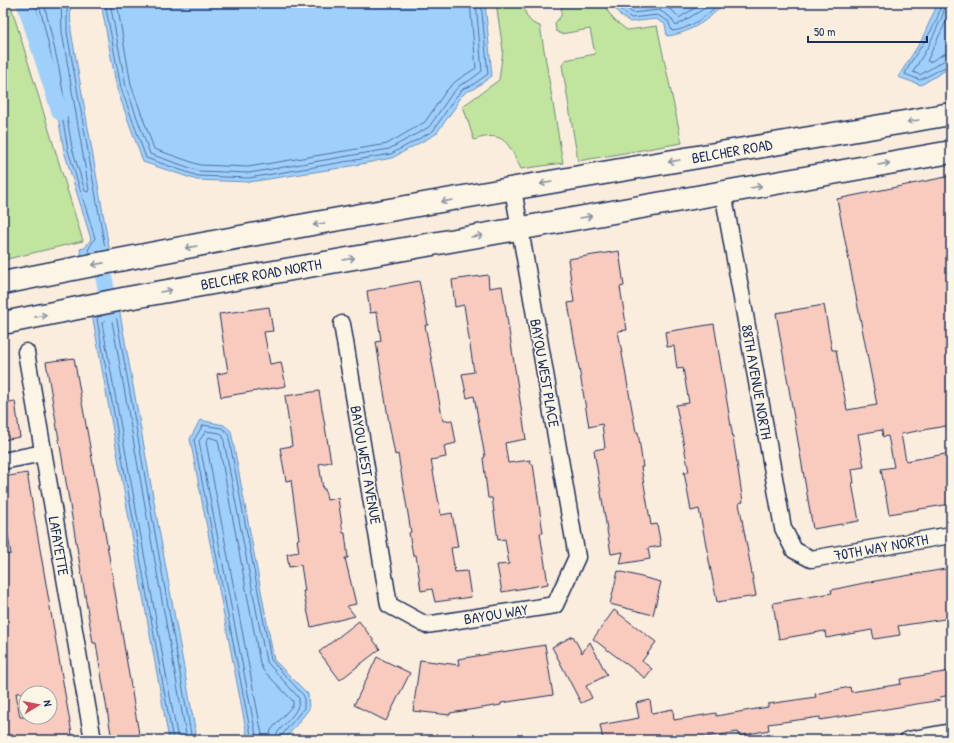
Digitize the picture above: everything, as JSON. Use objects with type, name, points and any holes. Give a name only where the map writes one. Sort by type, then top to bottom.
[{"type":"main road","name":"BELCHER ROAD","points":[[513,189],[951,114]]},
{"type":"main road","points":[[520,229],[951,152]]},
{"type":"main road","points":[[3,283],[123,259],[513,189]]},
{"type":"main road","name":"BELCHER ROAD NORTH","points":[[3,323],[128,298],[520,229]]},
{"type":"street","name":"BAYOU WEST PLACE","points":[[513,189],[577,557]]},
{"type":"street","name":"88TH AVENUE NORTH","points":[[723,192],[783,528],[794,550],[811,559]]},
{"type":"street","name":"BAYOU WEST AVENUE","points":[[342,324],[389,605]]},
{"type":"street","name":"LAFAYETTE","points":[[26,352],[93,740]]},
{"type":"street","points":[[3,461],[43,453]]},
{"type":"street","name":"70TH WAY NORTH","points":[[811,559],[951,535]]},
{"type":"street","name":"BAYOU WAY","points":[[389,605],[426,625],[555,605],[577,557]]},
{"type":"street","points":[[908,740],[951,732]]},
{"type":"green space","points":[[3,3],[10,3],[83,241],[3,260]]},
{"type":"green space","points":[[496,3],[524,3],[525,10],[532,23],[540,26],[563,163],[521,169],[505,141],[493,137],[484,137],[474,140],[463,106],[499,80],[503,50]]},
{"type":"green space","points":[[562,3],[602,3],[614,20],[627,30],[657,26],[682,143],[578,161],[562,65],[565,60],[595,54],[590,29],[561,34],[556,31],[555,23],[561,16]]},
{"type":"water","points":[[35,3],[70,3],[71,31],[110,253],[82,259],[80,249],[85,248],[91,239],[64,151],[50,70]]},
{"type":"water","points":[[101,3],[485,3],[492,76],[472,90],[467,91],[458,100],[456,106],[436,134],[392,158],[340,168],[249,182],[197,180],[143,162],[117,89]]},
{"type":"water","points":[[612,3],[724,3],[713,15],[698,25],[675,35],[667,36],[665,24],[656,19],[630,22],[620,15]]},
{"type":"water","points":[[938,3],[951,3],[951,67],[921,85],[898,77],[921,41]]},
{"type":"water","points":[[119,308],[197,740],[169,740],[92,314]]},
{"type":"water","points":[[200,420],[224,425],[231,431],[274,660],[308,694],[309,709],[286,738],[248,740],[190,439]]},
{"type":"building","points":[[951,176],[951,425],[901,434],[906,461],[951,453],[951,504],[889,514],[881,469],[894,467],[888,436],[883,437],[882,430],[858,434],[864,467],[852,469],[854,483],[852,483],[859,521],[813,529],[776,313],[824,305],[832,350],[836,350],[847,410],[877,405],[837,199]]},
{"type":"building","points":[[619,251],[624,286],[620,287],[627,330],[618,331],[636,432],[638,432],[643,467],[641,467],[651,525],[657,524],[661,546],[648,548],[650,559],[620,564],[623,552],[611,554],[594,450],[605,448],[602,424],[589,427],[568,303],[574,302],[568,259]]},
{"type":"building","points":[[488,275],[489,288],[502,286],[526,439],[505,443],[508,463],[530,460],[531,464],[533,464],[543,533],[540,533],[548,584],[502,592],[497,565],[509,564],[505,539],[498,540],[492,498],[488,498],[483,458],[485,457],[474,396],[467,398],[462,374],[474,372],[464,305],[455,307],[452,280]]},
{"type":"building","points":[[419,281],[428,325],[425,325],[443,421],[452,420],[456,443],[444,446],[446,457],[431,460],[441,515],[452,513],[458,547],[451,548],[455,572],[467,571],[471,597],[435,602],[432,589],[421,591],[416,555],[413,555],[409,533],[411,532],[398,454],[395,455],[376,342],[381,341],[377,312],[370,313],[367,291]]},
{"type":"building","points":[[269,307],[273,331],[264,332],[270,364],[281,362],[286,386],[221,397],[217,374],[228,372],[219,314]]},
{"type":"building","points":[[714,324],[743,502],[739,503],[756,596],[717,602],[699,509],[691,511],[684,472],[689,472],[676,405],[689,403],[683,368],[677,369],[674,346],[667,347],[665,332]]},
{"type":"building","points":[[74,358],[140,740],[112,740],[96,643],[93,643],[46,362]]},
{"type":"building","points":[[319,391],[331,462],[319,464],[323,489],[325,489],[327,500],[338,498],[348,558],[345,558],[356,604],[347,606],[355,616],[311,627],[303,591],[305,591],[301,565],[289,567],[287,554],[299,552],[297,540],[299,539],[291,480],[286,481],[280,448],[292,446],[285,396]]},
{"type":"building","points":[[15,401],[20,437],[3,440],[3,403]]},
{"type":"building","points":[[27,473],[73,740],[3,740],[3,555],[11,554],[3,507],[3,477]]},
{"type":"building","points":[[951,568],[951,618],[898,626],[900,635],[874,639],[872,630],[826,638],[825,631],[779,639],[773,603],[832,593],[831,590],[864,583]]},
{"type":"building","points":[[618,571],[661,582],[653,615],[610,604]]},
{"type":"building","points":[[614,610],[656,642],[642,661],[652,669],[645,678],[593,639]]},
{"type":"building","points":[[359,621],[380,649],[340,680],[319,652]]},
{"type":"building","points":[[573,636],[582,653],[590,642],[607,675],[586,686],[592,698],[581,703],[552,647]]},
{"type":"building","points":[[545,645],[553,695],[501,703],[501,705],[450,713],[450,715],[413,711],[420,660],[459,665],[458,659]]},
{"type":"building","points":[[377,657],[410,673],[386,721],[354,705]]},
{"type":"building","points":[[951,671],[951,695],[940,697],[941,700],[820,720],[820,717],[768,724],[769,730],[739,736],[738,732],[687,740],[603,740],[600,725],[639,718],[636,703],[650,700],[652,713],[673,709],[674,720],[716,713],[716,716],[768,707],[768,704],[816,697],[815,694],[850,687],[851,692],[901,684],[900,679]]},
{"type":"waterway","points":[[25,3],[60,112]]},
{"type":"waterway","points":[[100,253],[110,313]]}]
